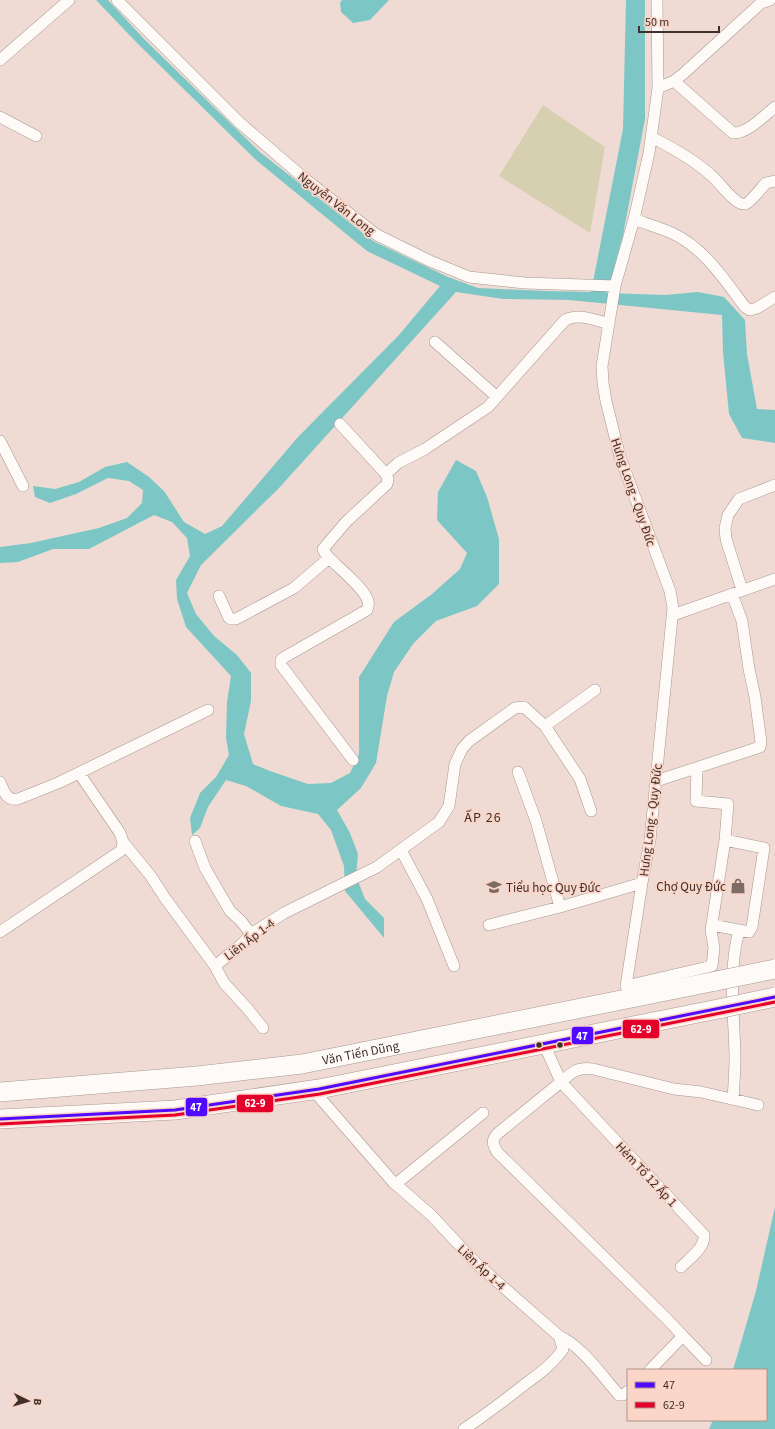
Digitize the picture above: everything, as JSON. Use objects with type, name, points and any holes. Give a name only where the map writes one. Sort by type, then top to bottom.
[{"type":"highway","name":"Văn Tiến Dũng","points":[[0,1092],[197,1076],[302,1064],[775,969]]},
{"type":"highway","points":[[0,1118],[175,1110],[313,1090],[775,997]]},
{"type":"street","points":[[0,60],[68,0]]},
{"type":"street","name":"Nguyễn Văn Long","points":[[117,0],[240,123],[305,179],[377,235],[430,261],[468,277],[525,283],[615,288]]},
{"type":"street","name":"Hưng Long - Quy Đức","points":[[657,0],[658,88],[649,154],[634,219],[615,288],[602,366],[606,401],[620,457],[672,600],[672,615],[650,840],[626,986],[712,966],[714,948],[711,930],[712,925]]},
{"type":"street","points":[[658,88],[674,81],[683,74],[761,3],[772,0]]},
{"type":"street","points":[[674,81],[733,133],[744,131],[775,107]]},
{"type":"street","points":[[0,117],[36,136]]},
{"type":"street","points":[[651,137],[689,158],[713,177],[740,204],[744,205],[748,203],[766,183],[775,182]]},
{"type":"street","points":[[634,219],[673,234],[691,245],[710,262],[745,307],[750,310],[757,308],[775,297]]},
{"type":"street","points":[[386,474],[398,463],[425,449],[488,407],[565,320],[572,316],[584,317],[609,324]]},
{"type":"street","points":[[434,342],[497,397]]},
{"type":"street","points":[[340,424],[386,474],[388,479],[387,484],[346,522],[324,549],[329,558],[363,592],[368,599],[369,604],[367,610],[281,660],[281,665],[353,760]]},
{"type":"street","points":[[0,442],[4,458],[23,486]]},
{"type":"street","points":[[656,781],[760,747],[755,697],[725,528],[728,515],[739,499],[775,485]]},
{"type":"street","points":[[219,596],[229,618],[236,619],[294,588],[329,558]]},
{"type":"street","points":[[672,615],[737,592],[774,582]]},
{"type":"street","points":[[546,726],[595,690]]},
{"type":"street","name":"Liên Ấp 1-4","points":[[263,1028],[247,1008],[224,984],[215,966],[242,944],[251,934],[284,913],[377,867],[439,822],[449,806],[455,764],[462,749],[469,741],[515,708],[524,707],[546,726],[580,779],[591,811]]},
{"type":"street","points":[[0,782],[8,797],[16,800],[79,773],[208,710]]},
{"type":"street","points":[[697,768],[696,801],[728,804],[725,840],[712,925],[750,932],[764,848],[725,840]]},
{"type":"street","points":[[518,772],[536,821],[560,907]]},
{"type":"street","points":[[79,773],[120,833],[124,842],[150,875],[164,898],[215,966]]},
{"type":"street","points":[[196,841],[205,868],[230,911],[251,934]]},
{"type":"street","points":[[0,932],[122,850],[124,842]]},
{"type":"street","points":[[400,850],[427,899],[454,966]]},
{"type":"street","points":[[489,925],[560,907],[642,883]]},
{"type":"street","points":[[733,1099],[735,1058],[732,983],[733,958],[739,930]]},
{"type":"street","points":[[544,1044],[561,1082]]},
{"type":"street","points":[[706,1360],[666,1318],[497,1152],[493,1144],[493,1138],[561,1082],[577,1070],[585,1068],[634,1078],[674,1089],[701,1092],[758,1105]]},
{"type":"street","name":"Hẻm Tổ 12 Ấp 1","points":[[561,1082],[704,1235],[704,1241],[701,1246],[681,1267]]},
{"type":"street","name":"Liên Ấp 1-4","points":[[313,1090],[393,1182],[430,1215],[477,1264],[560,1336],[567,1339],[582,1353],[619,1394],[623,1395],[627,1392]]},
{"type":"street","points":[[396,1184],[483,1113]]},
{"type":"street","points":[[464,1429],[495,1408],[547,1368],[558,1357],[563,1349],[560,1336]]},
{"type":"street","points":[[651,1369],[683,1336]]},
{"type":"shaded area","points":[[543,105],[605,147],[590,233],[499,176]]},
{"type":"water","points":[[96,0],[108,0],[145,40],[261,153],[373,241],[448,277],[478,288],[591,292],[623,129],[626,0],[645,0],[645,119],[623,235],[607,293],[665,295],[698,292],[724,297],[745,320],[747,354],[757,409],[775,410],[775,443],[742,438],[729,414],[723,352],[722,315],[569,300],[503,299],[456,292],[279,488],[201,565],[187,593],[196,614],[214,636],[237,655],[251,673],[251,701],[244,734],[253,764],[308,784],[331,783],[350,773],[359,754],[359,677],[394,622],[432,594],[460,569],[467,553],[437,520],[438,492],[456,460],[476,471],[487,497],[499,539],[499,584],[477,606],[436,621],[413,644],[394,672],[387,696],[376,763],[361,788],[337,810],[350,833],[358,854],[356,876],[365,899],[384,918],[384,938],[345,891],[344,866],[331,830],[318,814],[281,806],[246,786],[226,780],[208,807],[200,828],[192,835],[190,818],[200,793],[216,777],[229,755],[226,738],[227,702],[231,676],[186,627],[177,599],[176,580],[190,556],[187,538],[172,522],[154,515],[89,549],[53,549],[18,562],[0,563],[0,547],[31,543],[99,528],[127,518],[142,503],[143,490],[129,481],[108,478],[76,494],[50,503],[35,497],[33,486],[55,489],[79,482],[105,467],[127,462],[149,477],[164,491],[184,522],[205,534],[222,526],[298,437],[399,335],[440,286],[367,251],[256,160],[138,44]]},
{"type":"water","points":[[342,0],[389,0],[370,20],[353,23],[341,12],[340,3]]},
{"type":"water","points":[[775,1207],[775,1429],[709,1429],[713,1421],[767,1421],[767,1369],[733,1369],[756,1291]]},
{"type":"transit line","name":"47","points":[[0,1119],[175,1110],[319,1089],[775,997]]},
{"type":"transit line","name":"62-9","points":[[0,1124],[175,1115],[320,1094],[775,1002]]},
{"type":"place","name":"Chợ Quy Đức","points":[[738,886]]},
{"type":"place","name":"Tiểu học Quy Đức","points":[[494,887]]},
{"type":"district","name":"ẤP 26","points":[[483,817]]}]
